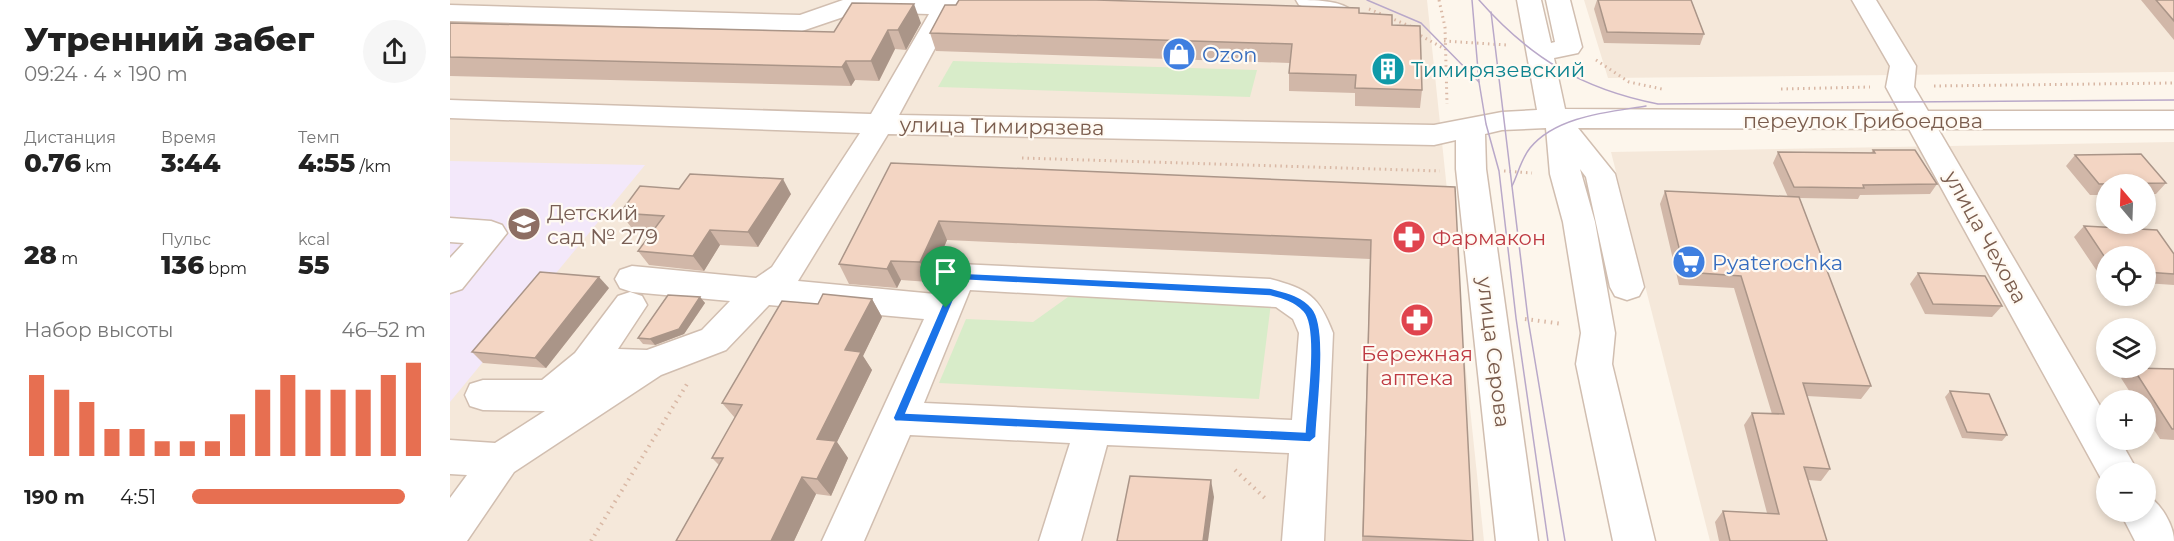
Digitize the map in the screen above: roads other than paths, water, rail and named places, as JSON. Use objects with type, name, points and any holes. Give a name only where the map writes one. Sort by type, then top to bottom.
[{"type":"street","points":[[1308,0],[1351,9]]},
{"type":"street","points":[[1529,0],[1539,54],[1557,123],[1565,174],[1579,222],[1598,333],[1594,363],[1634,541]]},
{"type":"street","points":[[1539,54],[1569,47],[1558,0]]},
{"type":"street","name":"улица Чехова","points":[[1864,0],[1903,66],[1900,87],[2112,462]]},
{"type":"street","points":[[450,13],[802,23],[856,4],[947,4],[880,124],[784,276],[761,291],[714,340],[648,364],[500,460],[450,532]]},
{"type":"street","name":"улица Тимирязева","points":[[450,109],[880,124],[1434,135],[1458,118],[1557,123]]},
{"type":"street","name":"улица Серова","points":[[1458,118],[1471,169],[1517,541]]},
{"type":"street","name":"переулок Грибоедова","points":[[1557,123],[1597,120],[2174,120]]},
{"type":"street","points":[[1557,123],[1600,174],[1627,287]]},
{"type":"street","points":[[450,230],[491,233],[450,280]]},
{"type":"street","points":[[843,541],[959,277],[1270,292],[1291,297],[1309,311],[1316,333],[1304,538]]},
{"type":"street","points":[[483,395],[549,396],[588,363],[631,292],[761,291],[946,308]]},
{"type":"street","points":[[588,363],[648,364]]},
{"type":"street","points":[[899,418],[1310,437]]},
{"type":"street","points":[[1060,541],[1093,428]]},
{"type":"street","points":[[450,457],[500,460]]},
{"type":"street","points":[[2146,522],[2157,541]]},
{"type":"tram line","points":[[1367,0],[1421,23],[1479,82]]},
{"type":"tram line","points":[[1472,0],[1479,82]]},
{"type":"tram line","points":[[1479,0],[1491,13]]},
{"type":"tram line","points":[[1491,13],[1538,54],[1581,80],[1605,90],[1658,104],[2174,100]]},
{"type":"tram line","points":[[1491,13],[1528,319],[1565,541]]},
{"type":"tram line","points":[[1479,82],[1486,124],[1499,171],[1516,318],[1548,541]]},
{"type":"tram line","points":[[1512,186],[1527,152],[1541,137],[1554,129],[1584,117],[1646,106]]},
{"type":"place","name":"Ozon","points":[[1179,54]]},
{"type":"place","name":"Тимирязевский","points":[[1388,69]]},
{"type":"place","name":"Детский сад № 279","points":[[524,224]]},
{"type":"place","name":"Фармакон","points":[[1409,237]]},
{"type":"place","name":"Pyaterochka","points":[[1689,262]]},
{"type":"place","name":"Бережная аптека","points":[[1417,320]]}]
